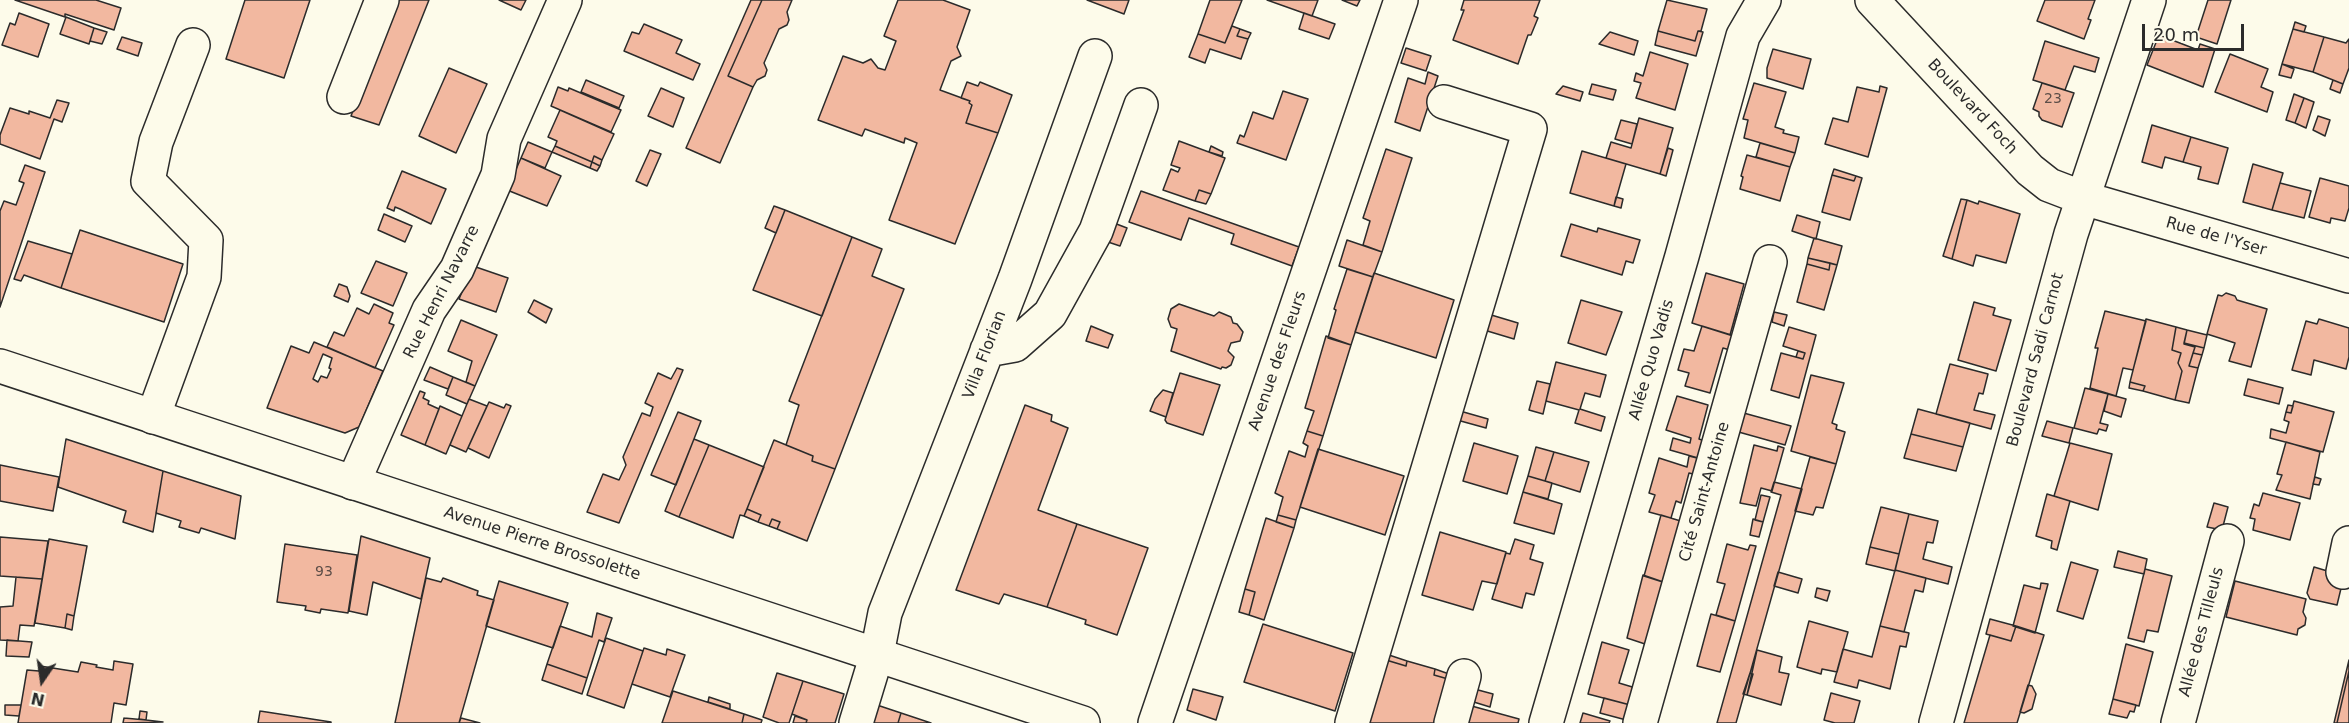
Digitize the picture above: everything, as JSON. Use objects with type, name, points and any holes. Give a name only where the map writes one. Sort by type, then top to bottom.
[{"type":"street","points":[[344,98],[382,0]]},
{"type":"street","name":"Rue Henri Navarre","points":[[352,483],[429,310],[458,268],[498,175],[504,139],[565,0]]},
{"type":"street","name":"Avenue des Fleurs","points":[[1155,723],[1401,0]]},
{"type":"street","name":"Allée Quo Vadis","points":[[1546,723],[1682,256],[1743,36],[1764,0]]},
{"type":"street","name":"Boulevard Foch","points":[[1872,0],[2030,170],[2049,185],[2083,198]]},
{"type":"street","name":"Boulevard Sadi Carnot","points":[[1936,723],[2071,234],[2149,0]]},
{"type":"street","points":[[153,417],[204,277],[206,240],[148,181],[156,142],[193,45]]},
{"type":"street","name":"Villa Florian","points":[[856,723],[885,613],[987,350],[1095,57]]},
{"type":"street","points":[[1352,723],[1530,129],[1444,102]]},
{"type":"street","points":[[987,350],[1015,345],[1050,314],[1096,231],[1141,105]]},
{"type":"street","name":"Rue de l'Yser","points":[[2083,198],[2349,276]]},
{"type":"street","name":"Cité Saint-Antoine","points":[[1641,723],[1770,262]]},
{"type":"street","name":"Avenue Pierre Brossolette","points":[[0,366],[1083,723]]},
{"type":"street","name":"Allée des Tilleuls","points":[[2178,723],[2227,541]]},
{"type":"street","points":[[1451,723],[1464,676]]},
{"type":"building","points":[[15,0],[96,0],[121,8],[114,30]]},
{"type":"building","points":[[245,0],[310,0],[284,78],[226,59]]},
{"type":"building","points":[[396,0],[429,0],[379,125],[351,116]]},
{"type":"building","points":[[499,0],[526,0],[521,10]]},
{"type":"building","points":[[751,0],[762,0],[728,76],[753,87],[720,163],[686,148]]},
{"type":"building","points":[[762,0],[792,0],[787,12],[789,20],[787,25],[779,29],[764,63],[767,70],[765,76],[757,80],[753,87],[728,76]]},
{"type":"building","points":[[898,0],[943,0],[970,10],[957,47],[961,56],[951,61],[940,90],[970,101],[972,105],[966,123],[998,133],[955,244],[889,220],[917,143],[905,138],[904,143],[865,129],[862,136],[818,120],[843,56],[863,63],[871,59],[878,68],[885,70],[896,41],[884,36]]},
{"type":"building","points":[[1087,0],[1129,0],[1124,14]]},
{"type":"building","points":[[1210,0],[1242,0],[1225,43],[1198,34]]},
{"type":"building","points":[[1267,0],[1318,0],[1312,16]]},
{"type":"building","points":[[1342,0],[1360,0],[1357,6]]},
{"type":"building","points":[[1464,0],[1540,0],[1534,16],[1538,18],[1531,35],[1528,35],[1518,64],[1453,40],[1464,10],[1461,10]]},
{"type":"building","points":[[1667,0],[1707,9],[1701,31],[1698,31],[1695,41],[1658,31]]},
{"type":"building","points":[[2045,0],[2095,0],[2084,39],[2037,21]]},
{"type":"building","points":[[2208,0],[2231,0],[2217,44],[2196,37]]},
{"type":"building","points":[[19,13],[49,24],[38,57],[2,45],[10,23],[15,25]]},
{"type":"building","points":[[1304,13],[1335,24],[1329,39],[1299,29]]},
{"type":"building","points":[[66,17],[94,28],[89,44],[60,34]]},
{"type":"building","points":[[2295,22],[2306,26],[2304,32],[2293,29]]},
{"type":"building","points":[[644,24],[682,40],[676,53],[700,64],[693,80],[624,51],[632,32],[639,34]]},
{"type":"building","points":[[1232,26],[1240,29],[1237,36],[1248,39],[1241,59],[1210,49],[1205,63],[1189,57],[1198,34],[1225,43]]},
{"type":"building","points":[[94,28],[107,32],[102,44],[90,41]]},
{"type":"building","points":[[1240,29],[1251,33],[1248,39],[1237,36]]},
{"type":"building","points":[[2293,29],[2324,37],[2313,72],[2282,64]]},
{"type":"building","points":[[1658,31],[1695,41],[1698,31],[1703,32],[1696,56],[1655,45]]},
{"type":"building","points":[[1610,32],[1638,41],[1634,55],[1599,44]]},
{"type":"building","points":[[2159,35],[2198,50],[2200,44],[2215,49],[2203,87],[2147,65]]},
{"type":"building","points":[[122,37],[142,43],[138,56],[117,49]]},
{"type":"building","points":[[2324,37],[2346,43],[2349,39],[2349,68],[2343,84],[2313,72]]},
{"type":"building","points":[[2045,41],[2099,58],[2095,72],[2074,66],[2065,90],[2033,80]]},
{"type":"building","points":[[1406,48],[1431,56],[1426,71],[1401,63]]},
{"type":"building","points":[[1773,49],[1811,59],[1803,89],[1767,78],[1767,68]]},
{"type":"building","points":[[1650,52],[1688,64],[1675,110],[1636,98],[1641,83],[1634,81],[1636,73],[1643,76]]},
{"type":"building","points":[[2230,54],[2268,69],[2261,87],[2273,92],[2267,112],[2215,92]]},
{"type":"building","points":[[2282,64],[2294,69],[2291,78],[2279,75]]},
{"type":"building","points":[[449,68],[487,84],[456,153],[419,136]]},
{"type":"building","points":[[1428,72],[1438,76],[1420,131],[1395,122],[1408,78],[1425,84]]},
{"type":"building","points":[[586,80],[624,96],[619,108],[581,92]]},
{"type":"building","points":[[2333,80],[2343,84],[2340,93],[2330,89]]},
{"type":"building","points":[[967,82],[978,86],[980,82],[1012,95],[998,133],[966,123],[972,105],[970,101],[961,98]]},
{"type":"building","points":[[1754,83],[1786,92],[1775,127],[1784,130],[1783,133],[1799,137],[1795,153],[1744,138],[1748,120],[1743,119]]},
{"type":"building","points":[[2042,83],[2074,93],[2062,127],[2042,120],[2039,112],[2033,109]]},
{"type":"building","points":[[1592,84],[1616,90],[1613,100],[1589,94]]},
{"type":"building","points":[[1563,86],[1583,92],[1580,101],[1556,94]]},
{"type":"building","points":[[1880,86],[1887,88],[1868,157],[1825,144],[1833,118],[1848,122],[1857,87],[1879,92]]},
{"type":"building","points":[[558,87],[568,91],[569,88],[621,110],[611,132],[551,106]]},
{"type":"building","points":[[661,88],[684,98],[673,127],[648,116]]},
{"type":"building","points":[[1283,91],[1308,99],[1286,160],[1237,143],[1240,135],[1244,137],[1253,112],[1273,119]]},
{"type":"building","points":[[2294,94],[2304,98],[2295,123],[2286,120]]},
{"type":"building","points":[[2304,98],[2314,102],[2306,128],[2295,123]]},
{"type":"building","points":[[57,100],[69,103],[62,122],[54,119],[40,159],[0,144],[0,135],[10,108],[50,118]]},
{"type":"building","points":[[560,110],[614,134],[602,160],[594,156],[592,162],[555,146],[557,141],[548,137]]},
{"type":"building","points":[[2318,116],[2330,120],[2325,136],[2313,130]]},
{"type":"building","points":[[1639,118],[1673,128],[1660,174],[1606,158],[1611,142],[1631,148]]},
{"type":"building","points":[[1621,120],[1637,124],[1632,144],[1615,139]]},
{"type":"building","points":[[2152,125],[2191,137],[2183,162],[2165,157],[2162,168],[2142,162]]},
{"type":"building","points":[[2191,137],[2228,148],[2218,184],[2198,179],[2201,167],[2183,162]]},
{"type":"building","points":[[1179,141],[1225,158],[1211,194],[1199,190],[1195,201],[1163,190],[1171,169],[1178,172],[1180,168],[1171,165]]},
{"type":"building","points":[[528,142],[552,152],[545,168],[521,158]]},
{"type":"building","points":[[1760,143],[1795,153],[1790,167],[1756,157]]},
{"type":"building","points":[[555,146],[592,162],[590,168],[552,152]]},
{"type":"building","points":[[1211,146],[1223,152],[1222,156],[1209,152]]},
{"type":"building","points":[[1668,148],[1673,150],[1666,176],[1660,174]]},
{"type":"building","points":[[1386,149],[1412,158],[1382,252],[1363,245],[1370,221],[1363,218]]},
{"type":"building","points":[[650,150],[661,154],[647,186],[636,181]]},
{"type":"building","points":[[1582,151],[1626,164],[1614,206],[1570,193]]},
{"type":"building","points":[[1747,155],[1790,167],[1780,201],[1740,189]]},
{"type":"building","points":[[594,156],[602,160],[600,166],[592,162]]},
{"type":"building","points":[[521,158],[561,176],[547,206],[507,190]]},
{"type":"building","points":[[592,162],[600,166],[597,171],[590,168]]},
{"type":"building","points":[[2253,164],[2283,173],[2272,210],[2243,202]]},
{"type":"building","points":[[25,165],[45,172],[0,307],[0,211],[4,201],[16,205],[24,183],[19,181]]},
{"type":"building","points":[[1834,169],[1856,176],[1854,181],[1832,175]]},
{"type":"building","points":[[402,171],[446,189],[431,224],[395,207],[394,211],[387,208]]},
{"type":"building","points":[[1832,175],[1854,181],[1856,176],[1862,178],[1850,220],[1822,212]]},
{"type":"building","points":[[2320,178],[2349,186],[2349,208],[2345,221],[2331,218],[2330,223],[2309,217]]},
{"type":"building","points":[[2280,183],[2311,191],[2304,218],[2272,210]]},
{"type":"building","points":[[1199,190],[1211,194],[1206,204],[1195,201]]},
{"type":"building","points":[[1141,191],[1299,247],[1292,266],[1231,244],[1234,234],[1189,218],[1181,240],[1129,222]]},
{"type":"building","points":[[1616,197],[1623,199],[1621,208],[1614,206]]},
{"type":"building","points":[[1961,199],[1967,200],[1952,259],[1943,256]]},
{"type":"building","points":[[1967,200],[1978,204],[1979,201],[2020,214],[2006,263],[1976,255],[1973,266],[1952,259]]},
{"type":"building","points":[[774,206],[785,210],[776,233],[765,228]]},
{"type":"building","points":[[785,210],[852,237],[822,316],[753,290]]},
{"type":"building","points":[[384,214],[412,226],[405,242],[378,230]]},
{"type":"building","points":[[1797,215],[1820,222],[1816,239],[1792,231]]},
{"type":"building","points":[[1106,220],[1127,228],[1120,246],[1099,239]]},
{"type":"building","points":[[1571,224],[1597,232],[1598,228],[1640,240],[1633,263],[1626,261],[1622,275],[1561,256]]},
{"type":"building","points":[[80,230],[183,264],[164,322],[61,288]]},
{"type":"building","points":[[852,237],[882,249],[872,276],[904,289],[835,469],[812,461],[813,456],[786,445],[799,405],[789,401]]},
{"type":"building","points":[[1814,238],[1842,246],[1837,265],[1808,258]]},
{"type":"building","points":[[1347,240],[1382,252],[1373,277],[1339,266]]},
{"type":"building","points":[[28,241],[72,254],[61,288],[24,275],[21,281],[14,279]]},
{"type":"building","points":[[1808,258],[1830,263],[1829,270],[1807,264]]},
{"type":"building","points":[[376,261],[407,273],[393,306],[361,293]]},
{"type":"building","points":[[1830,263],[1837,265],[1824,310],[1797,302],[1807,264],[1829,270]]},
{"type":"building","points":[[473,266],[508,278],[496,312],[459,299]]},
{"type":"building","points":[[1347,269],[1373,277],[1351,345],[1328,338],[1336,310],[1334,309]]},
{"type":"building","points":[[1374,273],[1454,300],[1436,358],[1355,332]]},
{"type":"building","points":[[1706,273],[1744,284],[1730,335],[1692,323]]},
{"type":"building","points":[[339,284],[347,287],[350,296],[348,302],[334,296]]},
{"type":"building","points":[[2226,293],[2235,296],[2237,300],[2267,309],[2251,367],[2229,361],[2235,343],[2207,334],[2218,295],[2222,296]]},
{"type":"building","points":[[534,300],[552,309],[546,323],[528,312]]},
{"type":"building","points":[[1581,300],[1622,312],[1606,355],[1568,343]]},
{"type":"building","points":[[1974,302],[1995,308],[1993,315],[2011,320],[1996,371],[1958,360]]},
{"type":"building","points":[[374,304],[393,313],[389,323],[394,325],[375,368],[327,347],[334,332],[344,336],[357,308],[369,314]]},
{"type":"building","points":[[1179,304],[1214,316],[1219,312],[1231,317],[1233,323],[1237,324],[1243,332],[1240,341],[1231,343],[1228,351],[1234,357],[1231,365],[1221,369],[1171,351],[1177,329],[1171,327],[1168,319],[1171,309]]},
{"type":"building","points":[[2105,311],[2146,321],[2133,370],[2123,368],[2116,396],[2090,388],[2098,348],[2095,348]]},
{"type":"building","points":[[1774,312],[1787,315],[1784,326],[1772,322]]},
{"type":"building","points":[[1488,314],[1518,323],[1514,339],[1484,330]]},
{"type":"building","points":[[1736,314],[1740,315],[1735,336],[1730,335]]},
{"type":"building","points":[[2146,319],[2176,327],[2172,350],[2181,353],[2178,363],[2182,371],[2175,400],[2143,391],[2145,386],[2130,382]]},
{"type":"building","points":[[2319,319],[2349,328],[2349,357],[2346,369],[2314,360],[2311,375],[2292,370],[2306,321],[2317,324]]},
{"type":"building","points":[[461,320],[497,335],[475,386],[466,382],[472,361],[448,351]]},
{"type":"building","points":[[1091,326],[1113,335],[1108,348],[1086,341]]},
{"type":"building","points":[[1702,326],[1741,338],[1737,352],[1723,348],[1710,393],[1685,386],[1689,373],[1678,370],[1684,349],[1694,351]]},
{"type":"building","points":[[1789,327],[1816,335],[1799,398],[1771,390],[1781,353],[1803,359],[1805,353],[1783,346]]},
{"type":"building","points":[[2176,327],[2187,330],[2184,344],[2195,347],[2189,366],[2198,368],[2189,403],[2175,400],[2182,371],[2178,363],[2181,353],[2172,350]]},
{"type":"building","points":[[2187,330],[2207,335],[2204,348],[2184,343]]},
{"type":"building","points":[[1326,336],[1351,345],[1323,436],[1307,431],[1314,411],[1305,408]]},
{"type":"building","points":[[314,342],[383,371],[359,427],[345,433],[267,408],[291,346],[309,353]],"holes":[[[323,354],[332,358],[327,378],[321,376],[318,382],[313,379]]]},
{"type":"building","points":[[2184,343],[2204,348],[2202,355],[2193,353],[2195,347]]},
{"type":"building","points":[[1798,351],[1805,353],[1803,359],[1796,357]]},
{"type":"building","points":[[2193,353],[2202,355],[2198,368],[2189,366]]},
{"type":"building","points":[[1556,362],[1606,375],[1600,397],[1585,393],[1580,409],[1605,417],[1601,431],[1575,423],[1579,410],[1546,401]]},
{"type":"building","points":[[1950,364],[1988,374],[1983,394],[1979,393],[1974,410],[1995,415],[1991,429],[1936,414]]},
{"type":"building","points":[[430,367],[453,377],[448,389],[424,380]]},
{"type":"building","points":[[677,368],[683,370],[619,523],[587,512],[603,474],[619,480],[626,465],[623,457],[642,413],[650,416],[653,407],[645,403],[658,373],[671,379]]},
{"type":"building","points":[[1180,373],[1220,385],[1203,435],[1167,423],[1165,420]]},
{"type":"building","points":[[1811,375],[1844,383],[1832,423],[1837,425],[1836,429],[1845,432],[1836,464],[1791,451]]},
{"type":"building","points":[[453,377],[475,386],[467,404],[446,395]]},
{"type":"building","points":[[2248,379],[2283,388],[2279,404],[2244,395]]},
{"type":"building","points":[[1537,381],[1550,384],[1543,414],[1529,410]]},
{"type":"building","points":[[2130,382],[2145,386],[2143,391],[2129,388]]},
{"type":"building","points":[[2085,388],[2108,394],[2100,423],[2108,425],[2106,431],[2099,429],[2097,434],[2074,428]]},
{"type":"building","points":[[1163,390],[1173,393],[1166,417],[1150,411],[1155,399]]},
{"type":"building","points":[[420,391],[425,393],[423,398],[429,401],[428,404],[439,409],[425,445],[401,435]]},
{"type":"building","points":[[2108,394],[2126,399],[2121,417],[2104,411]]},
{"type":"building","points":[[1677,396],[1708,405],[1699,439],[1710,443],[1705,460],[1670,450],[1673,438],[1690,443],[1691,438],[1666,430]]},
{"type":"building","points":[[469,399],[487,406],[466,452],[450,445]]},
{"type":"building","points":[[2294,401],[2334,412],[2323,452],[2270,438],[2271,429],[2286,433],[2289,422],[2284,420],[2286,412],[2291,413]]},
{"type":"building","points":[[489,402],[504,408],[506,404],[511,406],[489,458],[468,448]]},
{"type":"building","points":[[1025,405],[1052,415],[1051,421],[1068,428],[1038,510],[1077,524],[1047,607],[1004,594],[999,604],[956,590]]},
{"type":"building","points":[[2288,405],[2293,406],[2291,413],[2286,412]]},
{"type":"building","points":[[440,406],[462,416],[446,454],[425,445]]},
{"type":"building","points":[[1918,409],[1970,423],[1963,447],[1911,434]]},
{"type":"building","points":[[1460,411],[1488,419],[1486,428],[1457,420]]},
{"type":"building","points":[[678,412],[701,421],[676,485],[651,475]]},
{"type":"building","points":[[1740,412],[1791,426],[1785,445],[1735,431]]},
{"type":"building","points":[[2047,421],[2073,428],[2069,443],[2042,436]]},
{"type":"building","points":[[1307,431],[1323,436],[1296,520],[1278,515],[1283,497],[1275,493],[1289,451],[1305,457],[1308,446],[1303,443]]},
{"type":"building","points":[[1911,434],[1963,447],[1956,471],[1904,458]]},
{"type":"building","points":[[66,439],[163,471],[153,532],[123,522],[126,511],[58,487]]},
{"type":"building","points":[[694,439],[709,445],[679,517],[665,511]]},
{"type":"building","points":[[774,440],[813,456],[812,461],[835,469],[807,541],[777,529],[780,522],[772,519],[769,526],[758,522],[761,515],[747,509]]},
{"type":"building","points":[[2286,442],[2320,452],[2310,499],[2276,490],[2282,475],[2277,474]]},
{"type":"building","points":[[1474,443],[1518,456],[1507,494],[1463,481]]},
{"type":"building","points":[[2070,443],[2112,454],[2098,510],[2054,496]]},
{"type":"building","points":[[709,445],[764,467],[744,516],[740,515],[733,538],[679,517]]},
{"type":"building","points":[[1754,445],[1777,451],[1778,446],[1784,448],[1772,491],[1761,488],[1756,506],[1740,503]]},
{"type":"building","points":[[1536,447],[1554,452],[1545,481],[1528,476]]},
{"type":"building","points":[[1318,449],[1404,476],[1385,535],[1300,507]]},
{"type":"building","points":[[1554,452],[1589,462],[1580,492],[1545,481]]},
{"type":"building","points":[[1689,456],[1705,460],[1701,476],[1689,473],[1681,503],[1676,501],[1671,518],[1649,512],[1655,495],[1649,493],[1659,458],[1687,467]]},
{"type":"building","points":[[1810,457],[1836,464],[1823,508],[1816,507],[1813,515],[1795,511]]},
{"type":"building","points":[[0,465],[59,477],[53,511],[0,501]]},
{"type":"building","points":[[163,471],[241,496],[235,539],[201,528],[199,533],[179,527],[181,521],[156,513]]},
{"type":"building","points":[[1528,476],[1552,483],[1548,499],[1523,492]]},
{"type":"building","points":[[2315,477],[2321,479],[2319,485],[2313,484]]},
{"type":"building","points":[[1774,482],[1802,489],[1736,723],[1717,723],[1781,495],[1771,492]]},
{"type":"building","points":[[1523,492],[1562,504],[1554,534],[1514,523]]},
{"type":"building","points":[[2263,493],[2300,503],[2290,540],[2253,530],[2255,519],[2250,518],[2254,504],[2259,506]]},
{"type":"building","points":[[2047,494],[2070,501],[2057,550],[2051,548],[2052,541],[2036,536]]},
{"type":"building","points":[[1761,495],[1770,497],[1763,522],[1755,520]]},
{"type":"building","points":[[2214,503],[2228,507],[2222,530],[2207,527]]},
{"type":"building","points":[[1881,507],[1909,514],[1899,554],[1870,547]]},
{"type":"building","points":[[747,509],[761,515],[758,522],[744,516]]},
{"type":"building","points":[[1909,514],[1938,521],[1933,543],[1927,542],[1923,559],[1952,567],[1948,584],[1895,570]]},
{"type":"building","points":[[1278,515],[1296,520],[1294,528],[1276,522]]},
{"type":"building","points":[[1661,515],[1687,523],[1669,584],[1644,576]]},
{"type":"building","points":[[1266,518],[1294,528],[1264,620],[1249,615],[1255,592],[1245,589]]},
{"type":"building","points":[[772,519],[780,522],[777,529],[769,526]]},
{"type":"building","points":[[1753,519],[1763,522],[1759,537],[1750,535]]},
{"type":"building","points":[[1077,524],[1148,548],[1117,635],[1085,624],[1086,620],[1047,607]]},
{"type":"building","points":[[1440,532],[1506,552],[1497,584],[1482,581],[1473,610],[1422,595]]},
{"type":"building","points":[[361,536],[430,558],[421,599],[373,582],[367,615],[349,611]]},
{"type":"building","points":[[0,537],[48,541],[42,579],[0,576]]},
{"type":"building","points":[[49,539],[87,546],[74,616],[67,614],[65,628],[35,623]]},
{"type":"building","points":[[1515,539],[1534,545],[1530,559],[1543,563],[1534,595],[1526,593],[1522,608],[1492,599],[1506,553],[1510,554]]},
{"type":"building","points":[[285,544],[357,555],[348,613],[321,609],[320,613],[305,610],[306,606],[277,602]]},
{"type":"building","points":[[1727,544],[1748,550],[1750,545],[1756,546],[1735,621],[1716,615],[1725,584],[1717,582]]},
{"type":"building","points":[[1870,547],[1899,554],[1895,571],[1866,564]]},
{"type":"building","points":[[2118,551],[2147,559],[2144,574],[2114,567]]},
{"type":"building","points":[[2071,562],[2098,570],[2083,619],[2057,611]]},
{"type":"building","points":[[2314,567],[2344,576],[2337,605],[2310,599],[2307,593]]},
{"type":"building","points":[[2145,569],[2172,576],[2158,632],[2147,630],[2144,642],[2128,638]]},
{"type":"building","points":[[1895,570],[1926,578],[1923,592],[1915,590],[1904,632],[1880,626]]},
{"type":"building","points":[[1778,572],[1802,579],[1798,593],[1774,586]]},
{"type":"building","points":[[1643,575],[1669,584],[1651,646],[1627,638]]},
{"type":"building","points":[[16,577],[42,579],[34,626],[20,625],[18,641],[0,640],[0,607],[13,606]]},
{"type":"building","points":[[426,578],[441,582],[443,578],[478,591],[477,595],[494,600],[459,723],[395,723]]},
{"type":"building","points":[[499,581],[568,603],[553,648],[486,626]]},
{"type":"building","points":[[2235,581],[2306,599],[2303,612],[2306,618],[2305,625],[2298,629],[2297,635],[2226,617]]},
{"type":"building","points":[[2041,583],[2048,584],[2035,633],[2013,626],[2024,585],[2040,589]]},
{"type":"building","points":[[1817,588],[1830,591],[1827,601],[1815,597]]},
{"type":"building","points":[[1245,589],[1255,592],[1249,615],[1239,612]]},
{"type":"building","points":[[597,613],[612,618],[604,642],[599,640],[587,678],[547,664],[560,626],[592,637]]},
{"type":"building","points":[[67,614],[74,616],[72,630],[65,628]]},
{"type":"building","points":[[1711,614],[1735,621],[1720,672],[1697,666]]},
{"type":"building","points":[[1990,619],[2016,626],[2011,641],[1986,634]]},
{"type":"building","points":[[1809,621],[1848,632],[1837,672],[1822,669],[1821,674],[1797,667]]},
{"type":"building","points":[[1263,624],[1353,653],[1335,711],[1244,682]]},
{"type":"building","points":[[1880,626],[1909,633],[1906,647],[1900,646],[1890,689],[1859,680],[1857,688],[1834,682],[1843,649],[1872,657]]},
{"type":"building","points":[[2016,626],[2044,635],[2017,723],[1964,723],[1990,635],[2011,641]]},
{"type":"building","points":[[606,638],[643,651],[624,708],[587,695]]},
{"type":"building","points":[[7,640],[32,642],[29,657],[6,656]]},
{"type":"building","points":[[1602,642],[1629,650],[1619,683],[1639,689],[1634,706],[1588,694]]},
{"type":"building","points":[[2126,644],[2153,652],[2139,706],[2113,699]]},
{"type":"building","points":[[644,648],[666,655],[667,649],[685,655],[670,697],[632,684]]},
{"type":"building","points":[[1757,650],[1782,657],[1779,672],[1789,674],[1781,705],[1747,695]]},
{"type":"building","points":[[1389,655],[1407,661],[1406,666],[1386,660]]},
{"type":"building","points":[[1386,660],[1406,666],[1407,661],[1435,669],[1434,675],[1448,679],[1435,723],[1369,723]]},
{"type":"building","points":[[2349,660],[2349,671],[2337,723],[2334,723]]},
{"type":"building","points":[[114,661],[133,664],[126,705],[114,703],[111,723],[18,723],[27,670],[39,671],[40,666],[78,672],[81,662],[113,670]]},
{"type":"building","points":[[547,664],[587,678],[582,694],[542,680]]},
{"type":"building","points":[[1435,669],[1449,674],[1448,679],[1434,675]]},
{"type":"building","points":[[2349,671],[2349,723],[2337,723]]},
{"type":"building","points":[[777,673],[803,681],[789,723],[779,723],[763,717]]},
{"type":"building","points":[[1750,673],[1753,674],[1747,695],[1743,694]]},
{"type":"building","points":[[803,681],[844,694],[835,723],[806,723],[807,720],[792,714]]},
{"type":"building","points":[[2028,685],[2032,686],[2036,694],[2032,709],[2024,713],[2020,712]]},
{"type":"building","points":[[1467,687],[1493,694],[1490,707],[1464,699]]},
{"type":"building","points":[[1193,689],[1223,697],[1216,720],[1187,710]]},
{"type":"building","points":[[673,691],[744,714],[742,723],[662,723]]},
{"type":"building","points":[[1831,693],[1860,701],[1854,723],[1835,723],[1824,720]]},
{"type":"building","points":[[709,697],[730,704],[730,709],[708,702]]},
{"type":"building","points":[[1604,698],[1634,706],[1630,721],[1600,713]]},
{"type":"building","points":[[2113,699],[2136,705],[2134,712],[2130,711],[2127,718],[2109,714]]},
{"type":"building","points":[[5,705],[21,705],[19,716],[5,715]]},
{"type":"building","points":[[877,705],[901,713],[898,723],[872,723]]},
{"type":"building","points":[[1468,705],[1519,719],[1518,723],[1463,723]]},
{"type":"building","points":[[140,711],[147,712],[146,720],[139,719]]},
{"type":"building","points":[[260,711],[331,722],[331,723],[258,723]]},
{"type":"building","points":[[901,713],[931,723],[898,723]]},
{"type":"building","points":[[1583,713],[1610,721],[1609,723],[1580,723]]},
{"type":"building","points":[[744,714],[762,720],[761,723],[742,723]]},
{"type":"building","points":[[795,716],[807,720],[806,723],[793,723]]},
{"type":"building","points":[[124,718],[146,720],[163,722],[123,723]]},
{"type":"building","points":[[461,718],[480,723],[459,723]]}]
